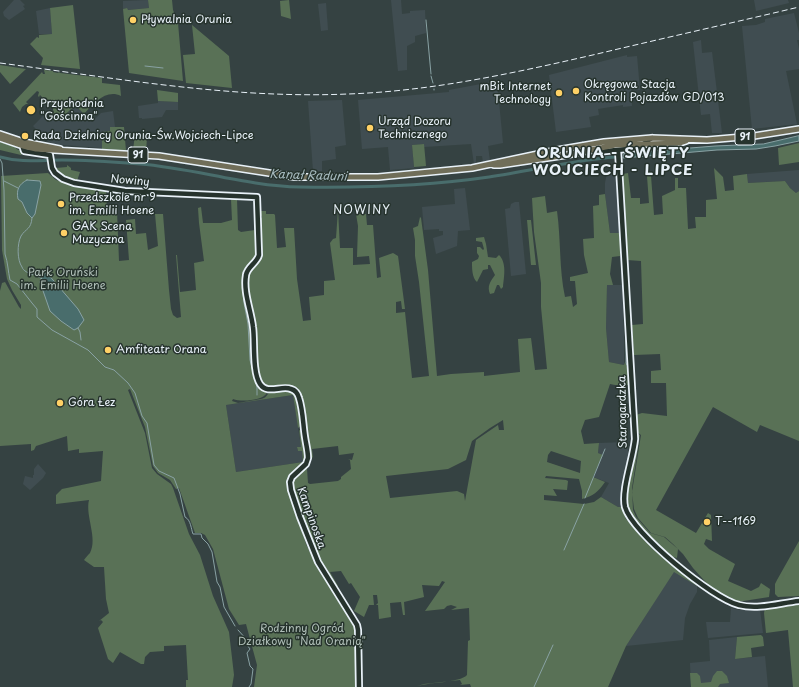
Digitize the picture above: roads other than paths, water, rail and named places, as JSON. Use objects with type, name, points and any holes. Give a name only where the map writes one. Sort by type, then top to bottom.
[{"type":"main road","name":"91","points":[[491,165],[604,142],[652,138],[688,140],[749,137],[799,129]]},
{"type":"main road","name":"91","points":[[0,134],[24,144]]},
{"type":"main road","name":"91","points":[[0,138],[24,144],[55,147],[63,150],[159,156],[295,177],[378,177],[500,165],[567,155],[615,145],[680,143],[688,140]]},
{"type":"street","points":[[583,146],[596,152],[637,148],[652,138]]},
{"type":"street","name":"Nowiny","points":[[24,144],[23,150],[25,152],[48,154],[51,157],[51,164],[55,173],[65,180],[110,189],[139,192],[257,197]]},
{"type":"street","name":"Starogardzka","points":[[618,150],[635,439],[624,496],[626,509],[634,524],[657,548],[705,587],[724,600],[748,606],[762,606],[799,601]]},
{"type":"street","name":"Kampinoska","points":[[257,197],[259,255],[257,260],[247,272],[246,280],[247,298],[253,327],[254,358],[258,379],[260,385],[265,388],[276,390],[288,388],[293,390],[299,399],[308,458],[306,464],[292,476],[290,488],[298,513],[318,562],[357,625],[359,687]]},
{"type":"water","points":[[799,136],[799,141],[756,149],[717,150],[623,158],[624,154],[628,153],[763,144]]},
{"type":"water","points":[[27,180],[40,181],[41,185],[35,214],[32,218],[27,213],[22,202],[17,196],[22,183]]},
{"type":"water","points":[[47,273],[78,309],[84,320],[78,328],[74,330],[50,311],[40,282],[43,275]]},
{"type":"waterway","points":[[426,20],[431,74]]},
{"type":"waterway","points":[[145,66],[163,68]]},
{"type":"waterway","points":[[431,76],[433,83]]},
{"type":"waterway","name":"Kanał Raduni","points":[[0,157],[23,161],[82,160],[140,164],[180,169],[260,184],[300,187],[395,186],[466,180],[615,157]]},
{"type":"waterway","points":[[0,159],[2,163],[4,190],[5,254],[10,280],[17,284],[37,309],[37,317],[52,330],[88,350],[105,367],[114,370],[128,383],[135,393],[142,416],[147,423],[154,465],[159,471],[174,478],[180,494],[185,517],[190,522],[193,534],[201,534],[202,538],[208,544],[212,552],[217,582],[220,587],[224,607],[235,626]]},
{"type":"waterway","points":[[616,173],[618,192]]},
{"type":"waterway","points":[[4,181],[18,188]]},
{"type":"waterway","points":[[618,195],[619,207]]},
{"type":"waterway","points":[[619,211],[623,275]]},
{"type":"waterway","points":[[32,218],[29,227],[21,236],[18,247],[18,256],[20,264],[26,272],[32,275],[34,274],[42,279]]},
{"type":"waterway","points":[[623,278],[625,310]]},
{"type":"waterway","points":[[242,280],[248,324],[250,360],[257,387],[257,395]]},
{"type":"waterway","points":[[625,315],[626,334]]},
{"type":"waterway","points":[[78,328],[81,340]]},
{"type":"waterway","points":[[626,337],[626,363],[628,367]]},
{"type":"waterway","points":[[631,404],[632,423]]},
{"type":"waterway","points":[[585,498],[605,449]]},
{"type":"waterway","points":[[564,550],[584,504]]},
{"type":"waterway","points":[[238,630],[247,640],[247,645],[250,649],[247,653],[250,666],[253,669],[251,684],[249,687]]},
{"type":"waterway","points":[[534,687],[553,645]]},
{"type":"railway","points":[[0,63],[130,81],[217,90],[304,95],[380,92],[442,85],[535,68],[799,7]]},
{"type":"place","name":"Pływalnia Orunia","points":[[133,20]]},
{"type":"place","name":"Okręgowa Stacja Kontroli Pojazdów GD/013","points":[[576,91]]},
{"type":"place","name":"mBit Internet Technology","points":[[559,93]]},
{"type":"place","name":"Przychodnia \"Gościnna\"","points":[[31,110]]},
{"type":"place","name":"Urząd Dozoru Technicznego","points":[[370,128]]},
{"type":"place","name":"Rada Dzielnicy Orunia-Św.Wojciech-Lipce","points":[[25,136]]},
{"type":"place","name":"Przedszkole nr 9 im. Emilii Hoene","points":[[61,204]]},
{"type":"place","name":"GAK Scena Muzyczna","points":[[64,233]]},
{"type":"place","name":"Amfiteatr Orana","points":[[108,350]]},
{"type":"place","name":"Góra Łez","points":[[60,403]]},
{"type":"place","name":"T--1169","points":[[707,522]]},
{"type":"district","name":"ORUNIA - ŚWIĘTY WOJCIECH - LIPCE","points":[[613,162]]},
{"type":"district","name":"NOWINY","points":[[362,211]]},
{"type":"park label","name":"Park Oruński im. Emilii Hoene","points":[[63,279]]},
{"type":"park label","name":"Rodzinny Ogród Działkowy \"Nad Oranią\"","points":[[302,635]]}]
